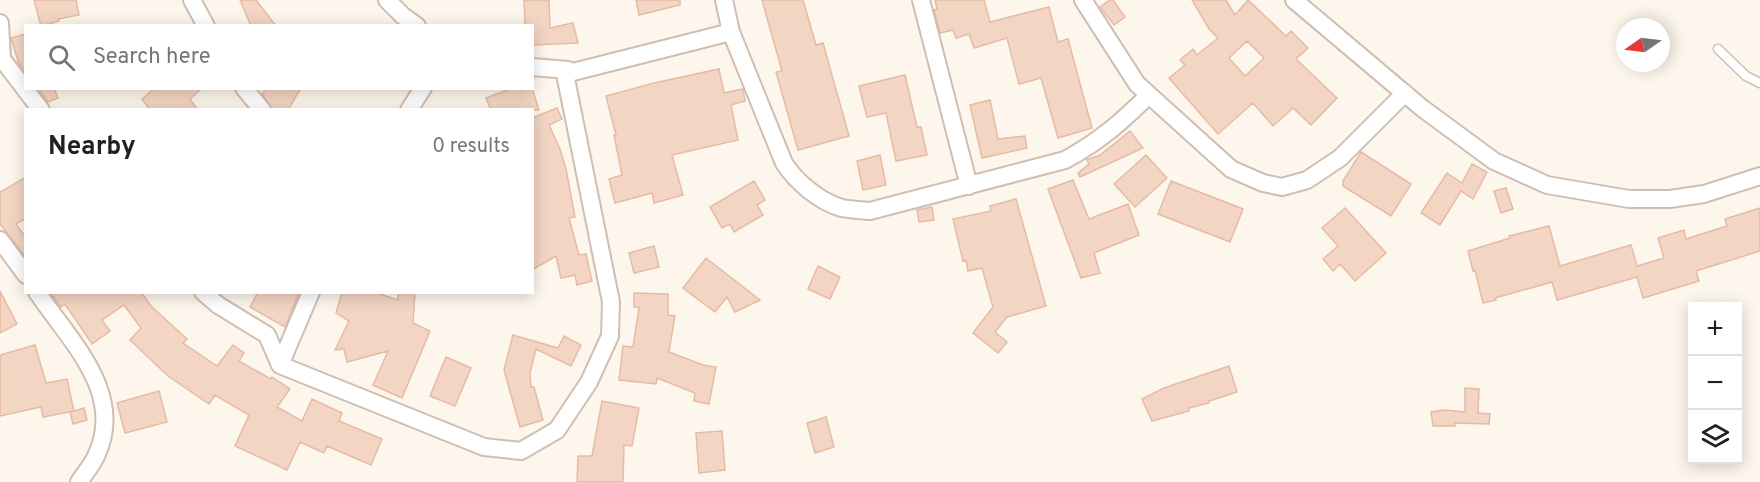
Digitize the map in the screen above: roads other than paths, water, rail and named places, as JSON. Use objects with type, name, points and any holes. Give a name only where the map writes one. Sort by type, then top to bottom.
[{"type":"street","points":[[192,0],[205,24]]},
{"type":"street","points":[[387,0],[414,24]]},
{"type":"street","points":[[724,0],[731,32],[784,163],[793,178],[811,192],[841,208],[870,211],[1065,160],[1094,145],[1149,95]]},
{"type":"street","points":[[921,0],[969,186]]},
{"type":"street","points":[[1083,0],[1137,84],[1230,169],[1263,183],[1282,187],[1307,180],[1340,158],[1404,93]]},
{"type":"street","points":[[1294,0],[1404,93],[1494,161],[1547,185],[1629,199],[1670,199],[1704,194],[1760,176]]},
{"type":"street","points":[[0,23],[1,60],[24,89]]},
{"type":"street","points":[[566,74],[731,32]]},
{"type":"street","points":[[205,294],[218,305],[267,335],[280,365],[484,447],[521,451],[557,430],[589,382],[610,336],[611,302],[566,74],[568,70],[534,67]]},
{"type":"street","points":[[25,90],[39,108]]},
{"type":"street","points":[[246,90],[260,108]]},
{"type":"street","points":[[410,108],[422,90]]},
{"type":"street","points":[[0,240],[24,272]]},
{"type":"street","points":[[39,294],[80,348],[97,383],[106,419],[97,454],[79,482]]},
{"type":"street","points":[[280,365],[310,294]]},
{"type":"lane","points":[[1718,49],[1746,76],[1760,83]]}]
